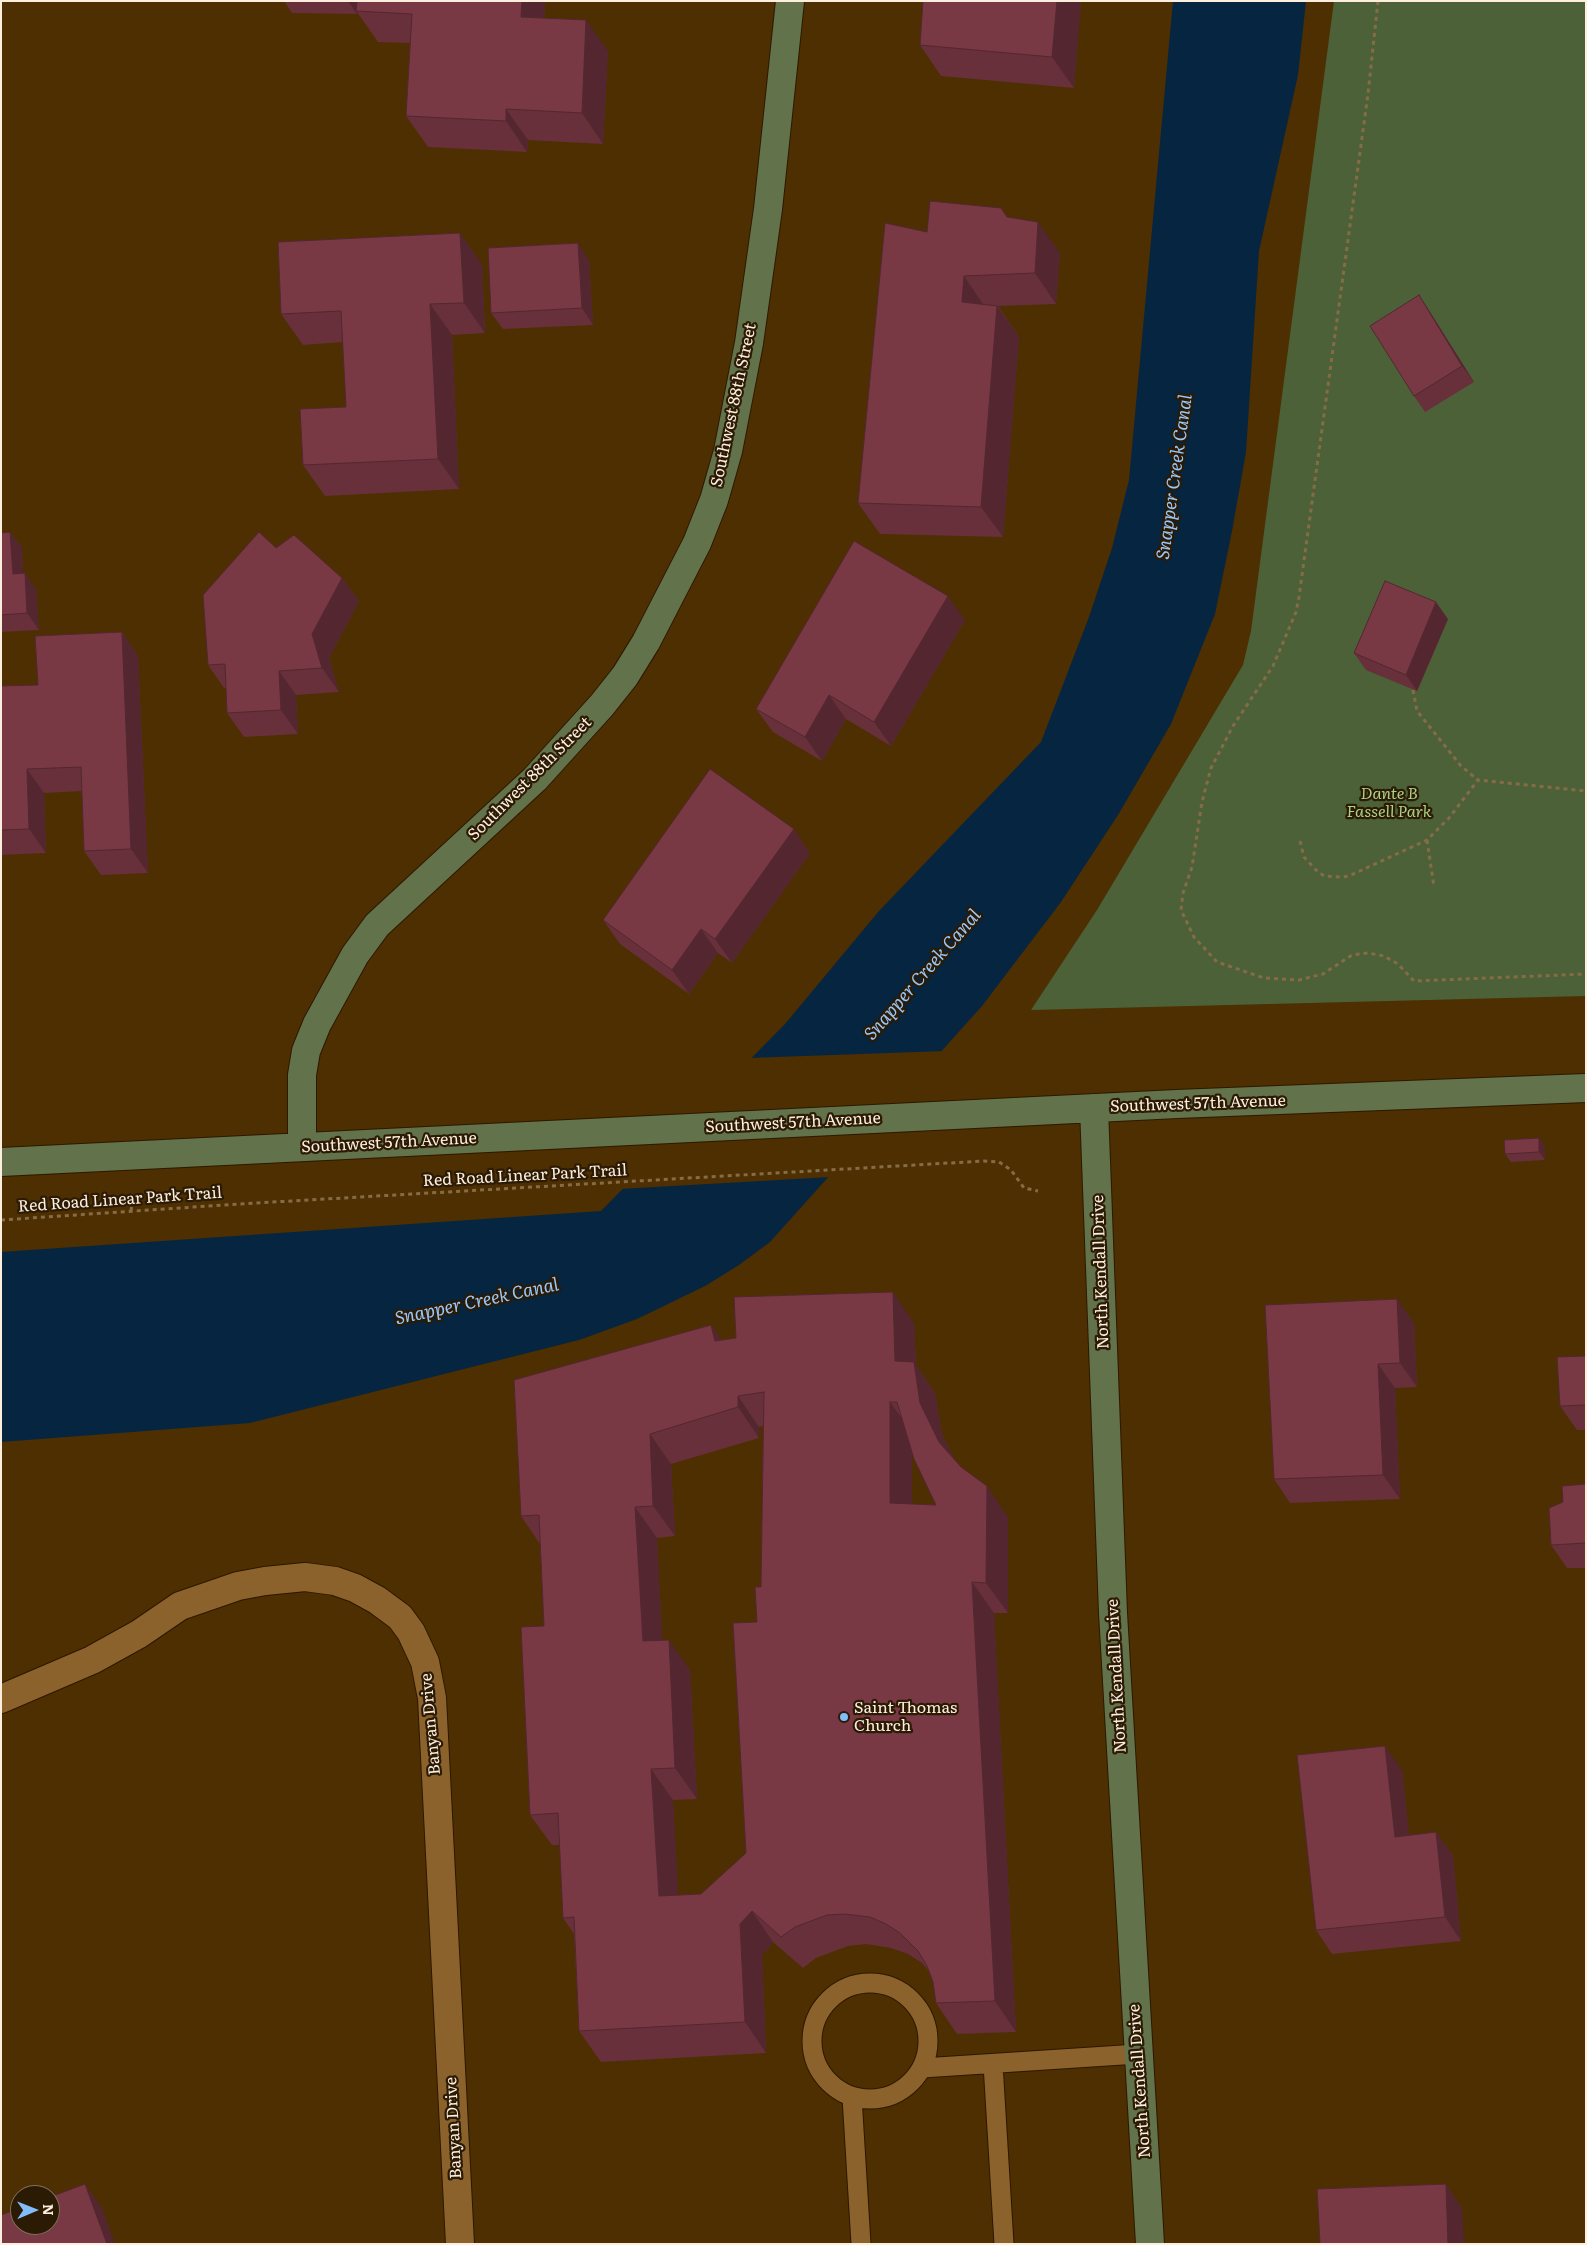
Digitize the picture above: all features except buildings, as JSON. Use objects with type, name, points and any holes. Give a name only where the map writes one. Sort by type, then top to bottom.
[{"type":"street","name":"Southwest 88th Street","points":[[302,1147],[302,1075],[306,1051],[317,1024],[355,955],[377,925],[535,779],[602,705],[625,676],[646,642],[697,543],[714,500],[728,451],[749,343],[768,209],[790,1]]},
{"type":"street","name":"Southwest 57th Avenue","points":[[1,1162],[1094,1108],[1586,1088]]},
{"type":"street","name":"North Kendall Drive","points":[[1094,1108],[1113,1613],[1150,2244]]},
{"type":"street","name":"Banyan Drive","points":[[1,1699],[92,1660],[139,1634],[180,1606],[230,1589],[265,1581],[306,1577],[335,1581],[355,1588],[377,1600],[400,1617],[411,1632],[425,1662],[432,1698],[460,2244]]},
{"type":"lane","points":[[867,1983],[888,1985],[906,1995],[920,2010],[927,2028],[928,2048],[922,2068],[913,2082],[900,2092],[885,2098],[869,2100],[852,2098],[835,2088],[821,2073],[813,2054],[813,2033],[818,2014],[831,1998],[848,1987],[867,1983]]},
{"type":"lane","points":[[922,2068],[1138,2054]]},
{"type":"lane","points":[[993,2064],[1004,2244]]},
{"type":"lane","points":[[852,2098],[860,2244]]},
{"type":"path","points":[[1378,1],[1364,122],[1296,612],[1273,666],[1233,726],[1211,768],[1202,802],[1192,867],[1183,893],[1181,910],[1194,937],[1217,962],[1264,978],[1299,980],[1323,974],[1352,955],[1368,953],[1384,956],[1398,964],[1414,980],[1586,974]]},
{"type":"path","points":[[1413,690],[1417,711],[1461,766],[1478,780],[1586,791]]},
{"type":"path","points":[[1300,841],[1308,864],[1324,876],[1333,878],[1349,876],[1427,840],[1449,818],[1478,780]]},
{"type":"path","points":[[1427,840],[1434,887]]},
{"type":"path","name":"Red Road Linear Park Trail","points":[[1,1220],[984,1161],[999,1162],[1011,1170],[1024,1188],[1038,1191]]},
{"type":"path","points":[[131,1211],[133,1194]]},
{"type":"green space","name":"Dante B Fassell Park","points":[[1334,1],[1586,1],[1586,996],[1031,1010],[1097,910],[1243,665],[1251,631]]},
{"type":"water","name":"Snapper Creek Canal","points":[[1173,1],[1306,1],[1298,75],[1259,251],[1246,452],[1232,531],[1215,614],[1171,724],[1118,815],[1061,902],[982,1006],[770,1242],[739,1265],[705,1286],[637,1319],[579,1340],[250,1423],[1,1442],[1,1252],[601,1211],[785,1024],[879,911],[1041,742],[1089,617],[1112,548],[1129,480]]},
{"type":"pier","points":[[945,1051],[831,1177],[620,1189],[748,1058]]},
{"type":"place","name":"Saint Thomas Church","points":[[844,1717]]}]
